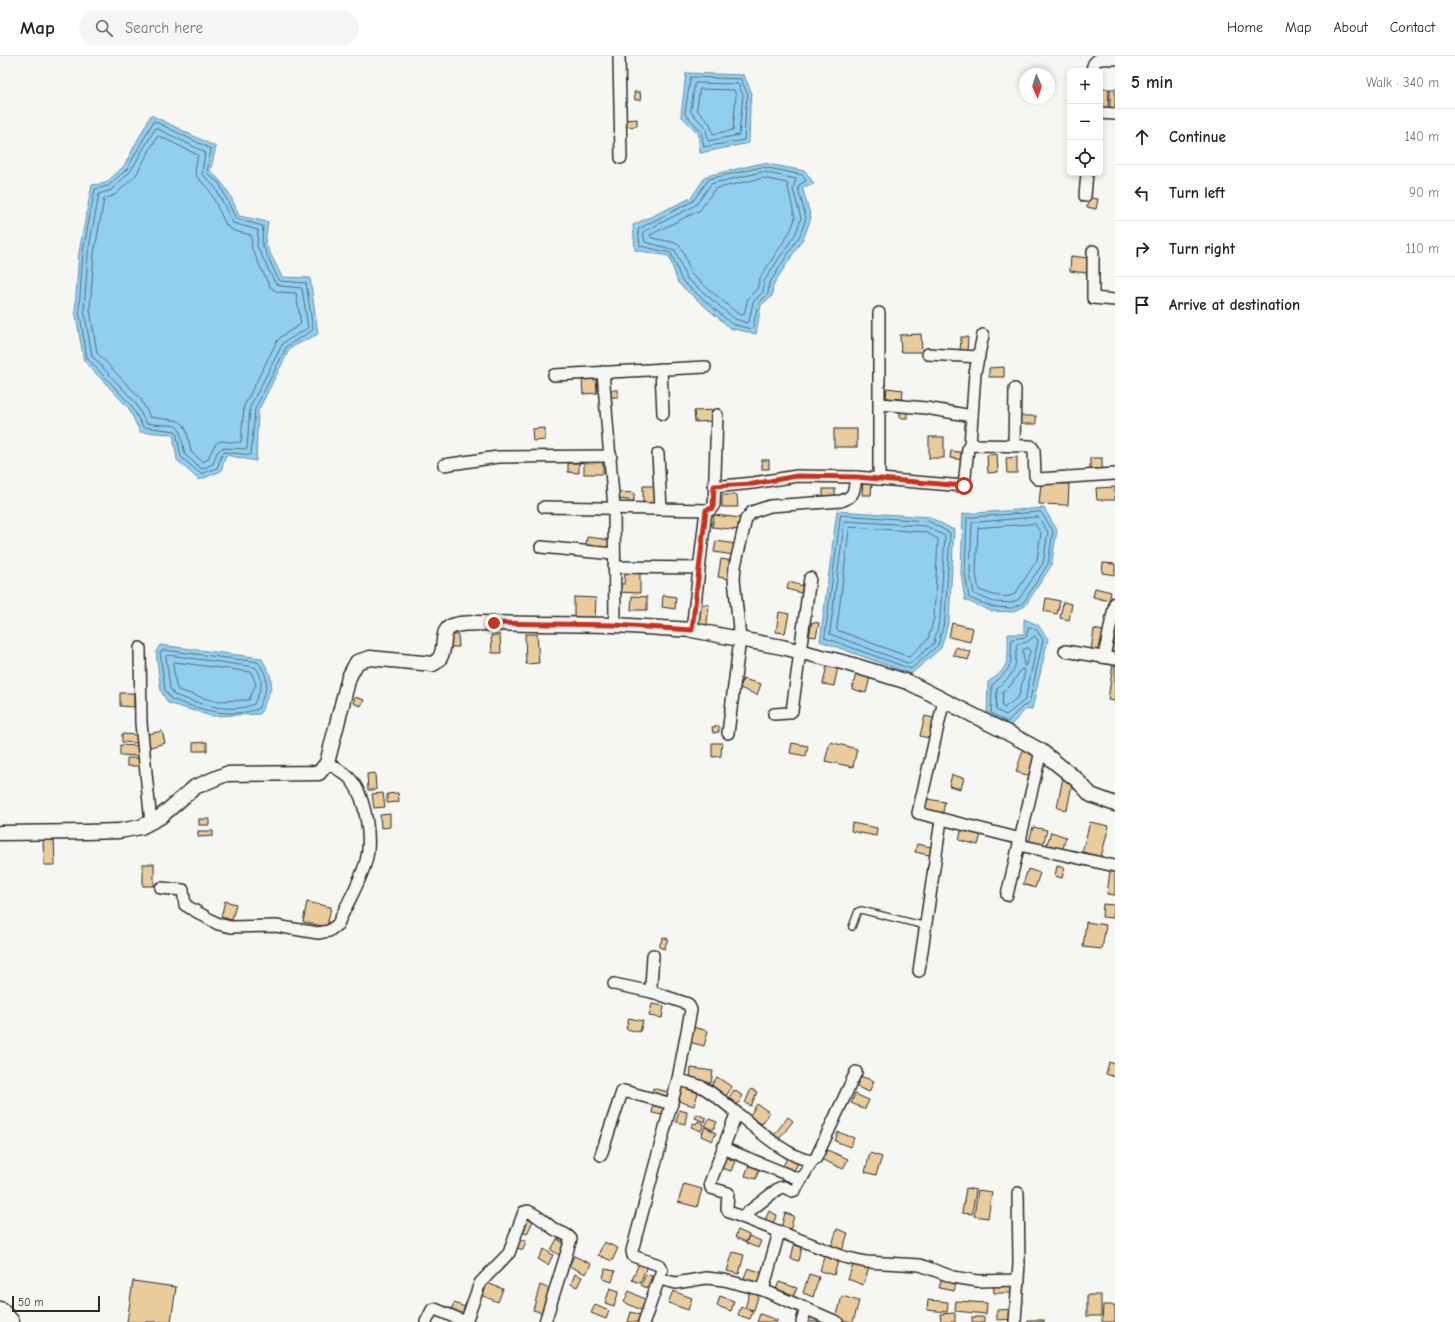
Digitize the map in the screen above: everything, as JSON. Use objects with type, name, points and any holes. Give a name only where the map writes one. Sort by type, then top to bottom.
[{"type":"highway","points":[[0,1311],[10,1322]]},
{"type":"street","points":[[619,56],[621,158]]},
{"type":"street","points":[[1093,68],[1094,62],[1097,59],[1115,59]]},
{"type":"street","points":[[1103,113],[1115,114]]},
{"type":"street","points":[[1085,196],[1087,176]]},
{"type":"street","points":[[1093,251],[1093,298],[1115,300]]},
{"type":"street","points":[[879,313],[880,479]]},
{"type":"street","points":[[714,486],[753,484],[786,477],[856,477],[964,486],[967,452],[970,445],[975,373],[983,335]]},
{"type":"street","points":[[928,354],[979,357]]},
{"type":"street","points":[[554,375],[705,367]]},
{"type":"street","points":[[661,369],[663,414]]},
{"type":"street","points":[[602,372],[614,508],[615,625]]},
{"type":"street","points":[[1014,446],[1015,389]]},
{"type":"street","points":[[880,404],[926,408],[972,416]]},
{"type":"street","points":[[544,507],[706,510],[713,508],[717,415]]},
{"type":"street","points":[[970,445],[1033,448],[1035,476],[1038,479],[1115,474]]},
{"type":"street","points":[[658,454],[661,509]]},
{"type":"street","points":[[444,465],[498,457],[610,456]]},
{"type":"street","points":[[728,733],[740,639],[734,579],[737,554],[746,519],[752,512],[770,506],[841,501],[850,498],[853,492],[856,477]]},
{"type":"street","points":[[692,630],[706,510]]},
{"type":"street","points":[[541,547],[614,554]]},
{"type":"street","points":[[614,568],[699,568]]},
{"type":"street","points":[[774,714],[789,713],[792,711],[810,578]]},
{"type":"street","points":[[1065,651],[1110,658],[1115,603]]},
{"type":"street","points":[[0,833],[119,831],[141,827],[151,823],[196,787],[212,778],[226,774],[319,773],[327,762],[349,677],[357,662],[370,658],[433,664],[440,660],[446,629],[454,625],[494,623],[615,625],[692,630],[801,652],[908,682],[1041,751],[1076,779],[1091,795],[1115,804]]},
{"type":"street","points":[[140,648],[141,723],[151,823]]},
{"type":"street","points":[[944,700],[918,813],[1020,842],[1115,866]]},
{"type":"street","points":[[1007,895],[1041,751]]},
{"type":"street","points":[[161,888],[183,890],[185,905],[218,924],[231,927],[276,926],[318,933],[334,928],[338,924],[363,868],[367,853],[368,832],[367,824],[354,785],[344,774],[327,762]]},
{"type":"street","points":[[919,971],[942,820]]},
{"type":"street","points":[[652,992],[653,955]]},
{"type":"street","points":[[614,984],[652,992],[690,1006],[678,1079],[632,1254],[633,1256],[659,1265],[662,1270],[644,1322]]},
{"type":"street","points":[[742,1217],[780,1188],[784,1187],[794,1191],[812,1161],[816,1158],[856,1072]]},
{"type":"street","points":[[678,1079],[703,1088],[785,1149],[812,1161]]},
{"type":"street","points":[[601,1155],[622,1092],[624,1090],[672,1104]]},
{"type":"street","points":[[736,1114],[710,1186],[728,1193],[728,1210],[779,1232],[844,1256],[866,1262],[920,1265],[949,1276],[978,1281],[1019,1280]]},
{"type":"street","points":[[723,1148],[801,1180]]},
{"type":"street","points":[[1015,1322],[1019,1280],[1018,1193]]},
{"type":"street","points":[[426,1322],[432,1310],[435,1309],[466,1322],[480,1283],[509,1253],[524,1212],[528,1211],[540,1216],[554,1229],[569,1236],[571,1239],[545,1322]]},
{"type":"street","points":[[763,1290],[779,1232]]},
{"type":"street","points":[[659,1279],[676,1283],[714,1278],[763,1290],[837,1322]]},
{"type":"street","points":[[802,1322],[806,1308]]},
{"type":"lane","points":[[852,927],[858,911],[861,910],[926,926]]},
{"type":"water","points":[[686,73],[744,75],[752,94],[750,104],[749,143],[700,153],[698,133],[681,116]]},
{"type":"water","points":[[151,115],[216,147],[210,171],[216,176],[228,192],[239,216],[268,222],[265,243],[282,277],[310,278],[318,334],[290,348],[258,411],[256,461],[226,455],[221,471],[199,480],[177,460],[173,434],[140,432],[128,407],[84,361],[75,310],[79,252],[92,185],[106,183],[124,166]]},
{"type":"water","points":[[763,163],[805,171],[814,184],[802,187],[811,218],[804,237],[773,285],[772,296],[761,305],[756,334],[730,328],[678,283],[669,256],[635,250],[633,225],[691,198],[706,176]]},
{"type":"water","points":[[1044,508],[1057,530],[1051,566],[1025,606],[1013,612],[991,611],[965,600],[961,573],[963,514]]},
{"type":"water","points":[[837,511],[929,517],[954,530],[949,620],[941,648],[911,674],[820,641]]},
{"type":"water","points":[[1024,619],[1038,625],[1048,639],[1032,709],[1025,710],[1009,727],[987,716],[988,682],[1001,672],[1007,662],[1008,634],[1024,634]]},
{"type":"water","points":[[160,645],[261,658],[270,674],[271,686],[270,692],[260,714],[211,716],[168,703],[161,691],[156,652]]},
{"type":"building","points":[[1103,89],[1109,89],[1108,110],[1103,110]]},
{"type":"building","points":[[1110,89],[1115,89],[1115,109],[1110,109]]},
{"type":"building","points":[[634,92],[640,92],[641,100],[635,100]]},
{"type":"building","points":[[637,119],[637,126],[625,127],[625,120]]},
{"type":"building","points":[[1089,198],[1098,199],[1096,209],[1087,207]]},
{"type":"building","points":[[1071,256],[1088,258],[1087,273],[1070,271]]},
{"type":"building","points":[[921,334],[922,352],[901,352],[900,335]]},
{"type":"building","points":[[961,337],[968,337],[967,352],[960,352]]},
{"type":"building","points":[[1004,367],[1004,377],[989,377],[989,368]]},
{"type":"building","points":[[582,378],[596,378],[597,393],[583,394]]},
{"type":"building","points":[[887,388],[903,390],[902,399],[886,398]]},
{"type":"building","points":[[610,390],[618,390],[618,397],[610,397]]},
{"type":"building","points":[[900,406],[907,406],[907,418],[900,418]]},
{"type":"building","points":[[714,410],[714,421],[695,422],[694,411]]},
{"type":"building","points":[[1019,416],[1036,416],[1036,424],[1019,424]]},
{"type":"building","points":[[545,428],[545,440],[533,441],[532,429]]},
{"type":"building","points":[[834,429],[857,429],[857,447],[834,447]]},
{"type":"building","points":[[929,437],[944,437],[944,458],[929,458]]},
{"type":"building","points":[[951,451],[966,453],[965,460],[950,458]]},
{"type":"building","points":[[997,454],[998,472],[988,473],[987,455]]},
{"type":"building","points":[[1017,457],[1017,473],[1007,473],[1006,458]]},
{"type":"building","points":[[1090,458],[1102,458],[1102,469],[1090,469]]},
{"type":"building","points":[[584,460],[603,460],[603,474],[584,474]]},
{"type":"building","points":[[762,460],[769,460],[769,469],[762,469]]},
{"type":"building","points":[[568,463],[579,463],[579,473],[568,472]]},
{"type":"building","points":[[863,480],[872,480],[871,495],[862,495]]},
{"type":"building","points":[[1041,483],[1069,484],[1068,505],[1039,504]]},
{"type":"building","points":[[643,486],[656,486],[657,502],[643,503]]},
{"type":"building","points":[[1115,487],[1115,500],[1097,500],[1096,488]]},
{"type":"building","points":[[823,489],[835,489],[835,496],[823,496]]},
{"type":"building","points":[[619,492],[634,493],[634,501],[619,499]]},
{"type":"building","points":[[722,495],[737,495],[738,507],[722,507]]},
{"type":"building","points":[[714,515],[741,518],[739,530],[712,527]]},
{"type":"building","points":[[587,537],[612,540],[611,549],[586,546]]},
{"type":"building","points":[[716,541],[736,544],[734,555],[714,552]]},
{"type":"building","points":[[721,559],[733,561],[730,579],[718,577]]},
{"type":"building","points":[[1103,563],[1115,564],[1115,575],[1102,573]]},
{"type":"building","points":[[625,571],[640,571],[640,593],[616,592],[616,584],[624,584]]},
{"type":"building","points":[[789,582],[803,586],[801,593],[787,589]]},
{"type":"building","points":[[1095,588],[1111,592],[1109,601],[1093,597]]},
{"type":"building","points":[[663,595],[676,597],[675,609],[662,607]]},
{"type":"building","points":[[632,596],[647,597],[647,610],[631,610]]},
{"type":"building","points":[[574,597],[596,598],[595,619],[574,618]]},
{"type":"building","points":[[1046,598],[1060,601],[1057,614],[1044,611]]},
{"type":"building","points":[[1063,602],[1072,604],[1069,620],[1060,618]]},
{"type":"building","points":[[697,603],[709,605],[706,631],[694,629]]},
{"type":"building","points":[[779,612],[789,614],[785,633],[776,632]]},
{"type":"building","points":[[812,622],[819,623],[816,637],[809,636]]},
{"type":"building","points":[[952,623],[973,628],[970,642],[949,637]]},
{"type":"building","points":[[1094,629],[1107,632],[1103,652],[1091,650]]},
{"type":"building","points":[[1115,633],[1115,655],[1110,654]]},
{"type":"building","points":[[525,634],[537,634],[539,663],[526,664]]},
{"type":"building","points":[[449,635],[458,635],[459,647],[450,647]]},
{"type":"building","points":[[491,635],[500,635],[501,653],[492,653]]},
{"type":"building","points":[[956,647],[971,652],[968,660],[953,655]]},
{"type":"building","points":[[828,660],[839,662],[834,686],[823,684]]},
{"type":"building","points":[[1113,663],[1115,664],[1115,701],[1108,700]]},
{"type":"building","points":[[857,670],[871,673],[866,693],[852,689]]},
{"type":"building","points":[[743,679],[761,684],[757,695],[740,688]]},
{"type":"building","points":[[120,693],[134,693],[134,707],[120,706]]},
{"type":"building","points":[[355,697],[364,700],[361,706],[353,703]]},
{"type":"building","points":[[925,716],[937,719],[936,726],[931,725],[930,730],[935,731],[933,739],[920,736]]},
{"type":"building","points":[[719,726],[719,732],[713,733],[712,727]]},
{"type":"building","points":[[162,731],[165,743],[147,748],[144,735]]},
{"type":"building","points":[[122,734],[139,735],[138,743],[122,742]]},
{"type":"building","points":[[207,742],[207,751],[193,751],[193,743]]},
{"type":"building","points":[[830,742],[857,749],[853,767],[825,761]]},
{"type":"building","points":[[712,743],[722,743],[721,756],[712,757]]},
{"type":"building","points":[[792,743],[808,746],[806,756],[790,753]]},
{"type":"building","points":[[120,745],[139,746],[139,756],[120,755]]},
{"type":"building","points":[[1023,750],[1037,754],[1031,776],[1016,772]]},
{"type":"building","points":[[127,758],[139,758],[140,766],[127,766]]},
{"type":"building","points":[[375,773],[376,790],[368,790],[367,774]]},
{"type":"building","points":[[952,775],[964,778],[961,789],[949,786]]},
{"type":"building","points":[[1063,777],[1073,779],[1067,810],[1057,808]]},
{"type":"building","points":[[383,793],[385,807],[374,808],[372,794]]},
{"type":"building","points":[[398,793],[399,802],[387,803],[387,794]]},
{"type":"building","points":[[922,798],[945,802],[942,817],[920,813]]},
{"type":"building","points":[[390,814],[390,827],[381,828],[380,815]]},
{"type":"building","points":[[199,819],[209,819],[209,825],[199,825]]},
{"type":"building","points":[[1090,822],[1109,826],[1101,857],[1082,852]]},
{"type":"building","points":[[852,823],[877,828],[876,836],[851,831]]},
{"type":"building","points":[[1033,827],[1047,830],[1042,849],[1028,845]]},
{"type":"building","points":[[962,828],[981,834],[978,845],[959,840]]},
{"type":"building","points":[[198,831],[213,831],[213,836],[198,837]]},
{"type":"building","points":[[1051,832],[1066,837],[1062,852],[1046,847]]},
{"type":"building","points":[[54,837],[55,865],[44,865],[43,838]]},
{"type":"building","points":[[917,844],[936,848],[934,856],[915,852]]},
{"type":"building","points":[[143,864],[154,864],[154,886],[143,886]]},
{"type":"building","points":[[1057,866],[1065,868],[1062,878],[1055,876]]},
{"type":"building","points":[[1028,869],[1040,873],[1035,888],[1023,884]]},
{"type":"building","points":[[1110,871],[1115,872],[1115,895],[1107,894]]},
{"type":"building","points":[[225,901],[236,904],[232,920],[221,917]]},
{"type":"building","points":[[307,902],[331,907],[327,927],[303,922]]},
{"type":"building","points":[[1103,904],[1114,905],[1113,918],[1102,917]]},
{"type":"building","points":[[1086,922],[1106,925],[1102,949],[1083,947]]},
{"type":"building","points":[[663,937],[668,939],[664,949],[659,947]]},
{"type":"building","points":[[652,1004],[664,1006],[662,1018],[649,1016]]},
{"type":"building","points":[[629,1018],[643,1021],[640,1032],[626,1029]]},
{"type":"building","points":[[693,1027],[708,1031],[704,1046],[689,1042]]},
{"type":"building","points":[[1109,1062],[1115,1064],[1115,1077],[1106,1074]]},
{"type":"building","points":[[691,1068],[713,1071],[711,1083],[690,1080]]},
{"type":"building","points":[[860,1076],[874,1081],[869,1092],[855,1086]]},
{"type":"building","points":[[717,1077],[732,1087],[726,1096],[711,1086]]},
{"type":"building","points":[[682,1087],[698,1093],[694,1106],[678,1101]]},
{"type":"building","points":[[653,1088],[672,1093],[670,1099],[652,1095]]},
{"type":"building","points":[[751,1089],[757,1092],[751,1106],[745,1103]]},
{"type":"building","points":[[734,1090],[743,1096],[736,1106],[727,1100]]},
{"type":"building","points":[[855,1094],[869,1100],[865,1109],[851,1103]]},
{"type":"building","points":[[654,1101],[669,1104],[667,1116],[652,1113]]},
{"type":"building","points":[[757,1104],[769,1112],[762,1124],[749,1117]]},
{"type":"building","points":[[679,1110],[687,1112],[685,1124],[676,1122]]},
{"type":"building","points":[[697,1114],[706,1118],[705,1122],[695,1118]]},
{"type":"building","points":[[788,1117],[793,1121],[779,1139],[774,1135]]},
{"type":"building","points":[[709,1119],[717,1122],[713,1130],[705,1126]]},
{"type":"building","points":[[698,1121],[704,1124],[701,1131],[691,1127],[693,1123],[696,1124]]},
{"type":"building","points":[[705,1127],[716,1133],[712,1141],[701,1136]]},
{"type":"building","points":[[838,1132],[854,1138],[850,1147],[835,1141]]},
{"type":"building","points":[[825,1149],[848,1159],[843,1169],[821,1159]]},
{"type":"building","points":[[870,1153],[882,1157],[876,1175],[865,1172]]},
{"type":"building","points":[[789,1154],[800,1159],[792,1175],[781,1170]]},
{"type":"building","points":[[722,1156],[735,1161],[731,1171],[718,1167]]},
{"type":"building","points":[[750,1162],[760,1165],[756,1179],[745,1176]]},
{"type":"building","points":[[684,1184],[702,1189],[697,1207],[678,1202]]},
{"type":"building","points":[[966,1188],[976,1190],[972,1214],[962,1213]]},
{"type":"building","points":[[978,1190],[992,1192],[988,1218],[974,1216]]},
{"type":"building","points":[[769,1211],[777,1215],[773,1223],[765,1220]]},
{"type":"building","points":[[785,1213],[794,1216],[790,1231],[781,1229]]},
{"type":"building","points":[[524,1218],[533,1221],[527,1234],[519,1231]]},
{"type":"building","points":[[837,1229],[848,1233],[842,1251],[831,1248]]},
{"type":"building","points":[[738,1230],[749,1235],[746,1242],[735,1237]]},
{"type":"building","points":[[749,1236],[761,1241],[758,1248],[746,1243]]},
{"type":"building","points":[[518,1239],[526,1241],[523,1250],[515,1247]]},
{"type":"building","points":[[557,1239],[568,1245],[561,1256],[551,1250]]},
{"type":"building","points":[[604,1242],[618,1248],[612,1261],[598,1255]]},
{"type":"building","points":[[794,1245],[802,1247],[799,1261],[791,1259]]},
{"type":"building","points":[[544,1249],[553,1255],[548,1265],[538,1259]]},
{"type":"building","points":[[733,1252],[744,1255],[739,1274],[727,1271]]},
{"type":"building","points":[[825,1253],[839,1258],[834,1275],[820,1271]]},
{"type":"building","points":[[574,1256],[591,1264],[586,1274],[569,1266]]},
{"type":"building","points":[[854,1262],[869,1268],[863,1285],[848,1279]]},
{"type":"building","points":[[639,1263],[647,1266],[640,1283],[632,1280]]},
{"type":"building","points":[[748,1268],[763,1273],[758,1286],[743,1280]]},
{"type":"building","points":[[605,1269],[615,1271],[612,1282],[603,1279]]},
{"type":"building","points":[[575,1274],[582,1277],[577,1287],[571,1284]]},
{"type":"building","points":[[646,1274],[652,1276],[647,1288],[641,1285]]},
{"type":"building","points":[[809,1274],[819,1277],[813,1297],[803,1293]]},
{"type":"building","points":[[942,1278],[957,1281],[954,1291],[939,1288]]},
{"type":"building","points":[[133,1281],[176,1287],[171,1322],[127,1322]]},
{"type":"building","points":[[779,1282],[797,1288],[794,1295],[776,1289]]},
{"type":"building","points":[[993,1282],[1014,1282],[1014,1293],[994,1293]]},
{"type":"building","points":[[487,1283],[503,1289],[498,1302],[483,1296]]},
{"type":"building","points":[[540,1285],[550,1289],[543,1313],[533,1310]]},
{"type":"building","points":[[610,1288],[619,1291],[614,1306],[605,1303]]},
{"type":"building","points":[[751,1288],[760,1291],[754,1310],[745,1308]]},
{"type":"building","points":[[629,1291],[648,1301],[643,1311],[624,1302]]},
{"type":"building","points":[[673,1291],[692,1298],[688,1310],[668,1303]]},
{"type":"building","points":[[1087,1295],[1101,1295],[1101,1316],[1087,1316]]},
{"type":"building","points":[[720,1296],[734,1301],[731,1311],[717,1306]]},
{"type":"building","points":[[842,1296],[859,1301],[853,1322],[836,1319]]},
{"type":"building","points":[[928,1300],[948,1302],[947,1312],[927,1310]]},
{"type":"building","points":[[956,1301],[987,1303],[986,1314],[955,1311]]},
{"type":"building","points":[[454,1303],[465,1307],[462,1314],[451,1310]]},
{"type":"building","points":[[595,1305],[609,1311],[606,1319],[591,1313]]},
{"type":"building","points":[[1103,1305],[1115,1305],[1115,1322],[1102,1322]]},
{"type":"building","points":[[741,1307],[753,1311],[750,1319],[738,1315]]},
{"type":"building","points":[[1015,1309],[1015,1319],[997,1320],[997,1310]]},
{"type":"building","points":[[631,1312],[640,1315],[637,1322],[628,1322]]},
{"type":"building","points":[[807,1313],[831,1322],[804,1322]]},
{"type":"building","points":[[955,1313],[955,1322],[941,1322],[940,1314]]},
{"type":"building","points":[[760,1314],[777,1320],[777,1322],[757,1322]]},
{"type":"building","points":[[972,1317],[984,1317],[984,1322],[972,1322]]},
{"type":"building","points":[[1028,1320],[1044,1320],[1044,1322],[1028,1322]]},
{"type":"route","points":[[494,623],[587,624],[692,630],[706,510],[710,510],[714,505],[714,486],[753,484],[797,476],[856,477],[964,486]]}]
